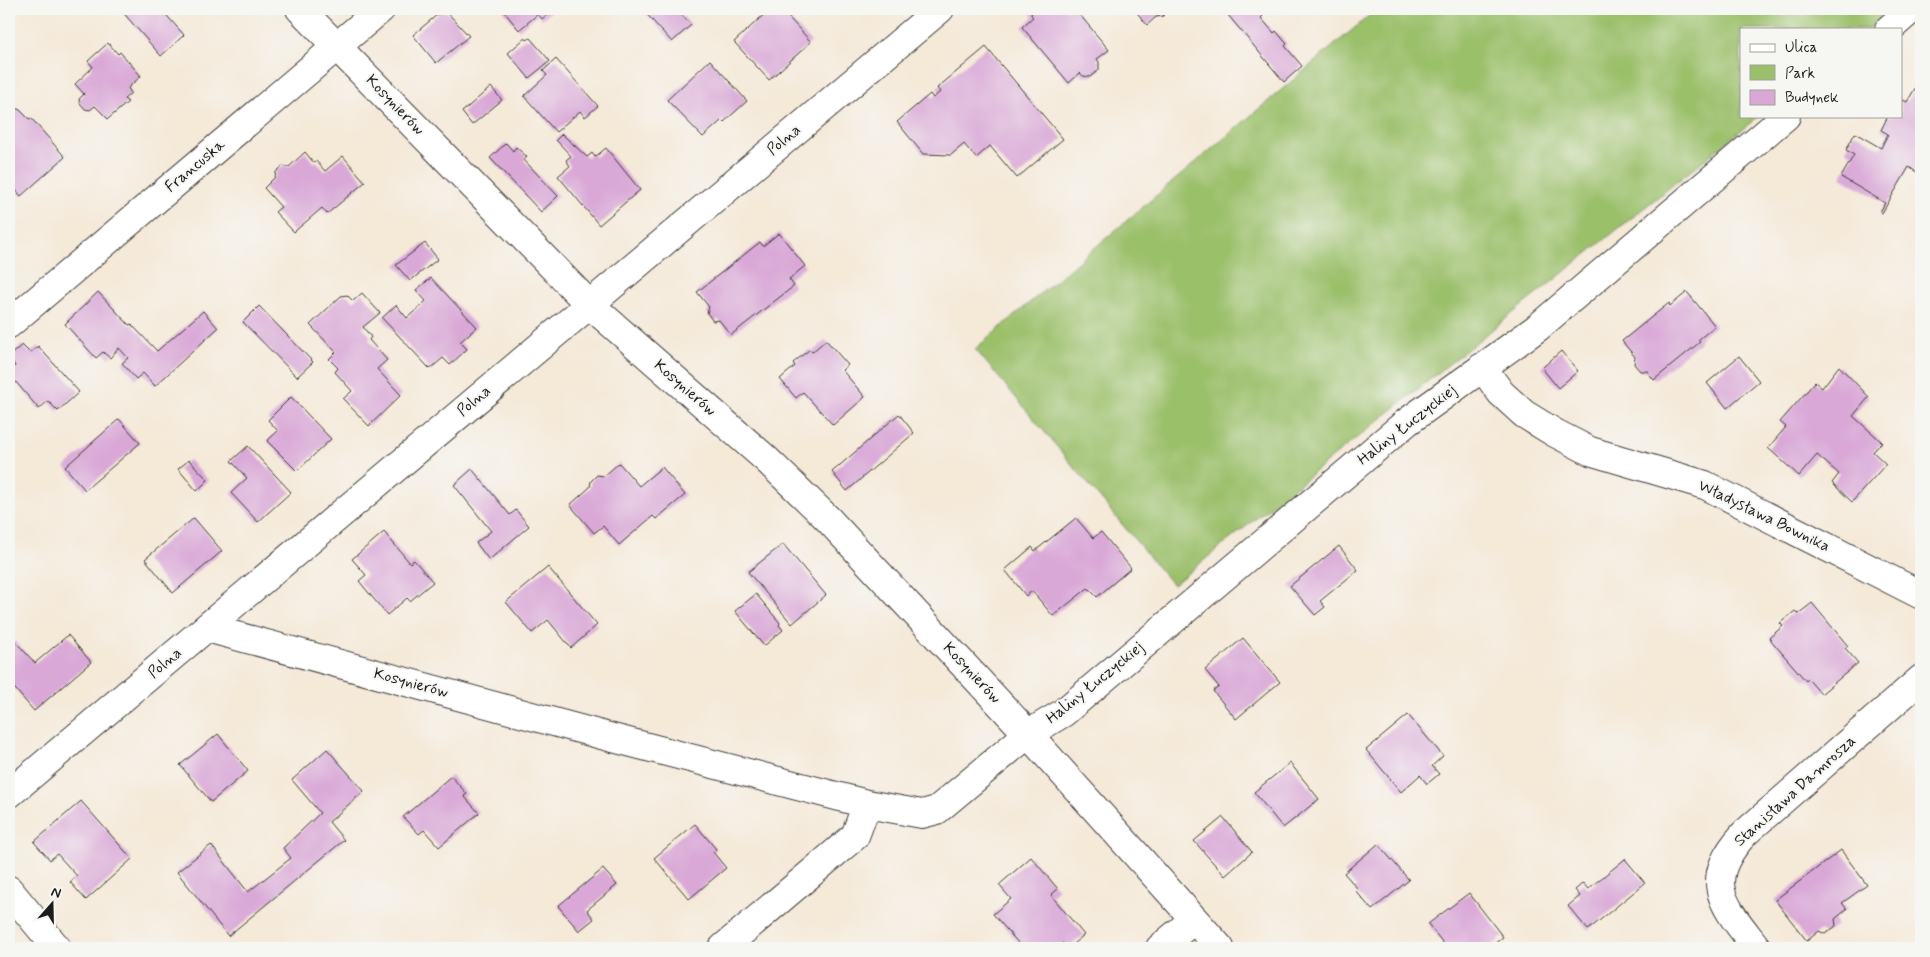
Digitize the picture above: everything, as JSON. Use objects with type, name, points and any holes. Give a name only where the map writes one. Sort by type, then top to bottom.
[{"type":"street","name":"Kosynierów","points":[[300,9],[588,304],[766,459],[821,512],[1028,734],[1220,948]]},
{"type":"street","name":"Francuska","points":[[9,324],[381,9]]},
{"type":"street","name":"Polna","points":[[9,794],[940,9]]},
{"type":"street","points":[[1889,28],[1912,9]]},
{"type":"street","name":"Haliny Łuczyckiej","points":[[1028,734],[1063,712],[1407,422],[1537,328],[1784,118]]},
{"type":"street","name":"Władysława Bownika","points":[[1482,367],[1502,393],[1524,414],[1555,433],[1590,451],[1705,484],[1921,595]]},
{"type":"street","name":"Kosynierów","points":[[207,628],[590,732],[867,804],[922,814],[937,810],[1028,734]]},
{"type":"street","name":"Stanisława Damrosza","points":[[1758,948],[1729,912],[1720,888],[1722,864],[1732,848],[1752,827],[1921,679]]},
{"type":"street","points":[[723,948],[855,836],[867,804]]},
{"type":"street","points":[[9,890],[57,948]]},
{"type":"street","points":[[1160,948],[1194,920]]},
{"type":"green space","points":[[1377,9],[1883,9],[1879,20],[1869,28],[1740,28],[1740,118],[1757,118],[1173,585],[975,349]]},
{"type":"building","points":[[120,9],[161,9],[184,35],[161,56]]},
{"type":"building","points":[[444,9],[469,36],[436,63],[413,35]]},
{"type":"building","points":[[502,9],[554,9],[542,19],[538,14],[519,30]]},
{"type":"building","points":[[642,9],[676,9],[691,25],[672,42]]},
{"type":"building","points":[[770,9],[781,9],[811,42],[769,80],[734,42]]},
{"type":"building","points":[[1032,9],[1075,9],[1109,50],[1097,59],[1099,70],[1090,77],[1083,76],[1080,73],[1069,83],[1022,27],[1033,17],[1031,15]]},
{"type":"building","points":[[1134,9],[1169,9],[1163,16],[1156,17],[1147,25]]},
{"type":"building","points":[[1223,9],[1256,9],[1274,33],[1276,31],[1287,44],[1285,46],[1302,66],[1284,82]]},
{"type":"building","points":[[525,38],[527,40],[530,38],[550,61],[529,78],[508,53]]},
{"type":"building","points":[[108,43],[118,54],[120,52],[141,76],[128,88],[131,93],[124,99],[128,102],[108,119],[95,106],[90,110],[85,109],[79,99],[84,94],[75,84],[93,67],[88,61]]},
{"type":"building","points":[[986,47],[1063,139],[1017,178],[990,146],[976,158],[964,144],[951,155],[923,154],[897,122],[930,94],[933,98],[940,92],[937,88]]},
{"type":"building","points":[[556,59],[598,106],[585,117],[580,111],[556,132],[524,96],[547,75],[543,71]]},
{"type":"building","points":[[710,60],[747,101],[724,122],[722,120],[703,137],[667,100]]},
{"type":"building","points":[[1920,80],[1921,175],[1909,167],[1882,213],[1880,212],[1885,203],[1841,177],[1854,155],[1846,150],[1855,133],[1881,148],[1888,134],[1881,130],[1887,118],[1902,118],[1902,100],[1907,102]]},
{"type":"building","points":[[491,87],[502,100],[472,125],[462,112]]},
{"type":"building","points":[[9,105],[20,110],[29,119],[31,118],[65,157],[21,196],[9,182]]},
{"type":"building","points":[[562,134],[587,157],[592,153],[595,157],[606,148],[640,190],[599,225],[558,176],[570,166],[566,160],[571,156],[556,140]]},
{"type":"building","points":[[506,143],[513,151],[516,147],[527,157],[524,160],[558,196],[541,212],[490,158]]},
{"type":"building","points":[[305,152],[314,163],[316,161],[325,171],[343,156],[365,182],[327,214],[322,208],[294,232],[275,212],[281,207],[264,188],[275,177],[276,172],[283,166],[289,167]]},
{"type":"building","points":[[779,233],[805,266],[789,279],[794,286],[731,335],[719,320],[713,321],[707,313],[709,307],[697,292],[760,242],[763,246]]},
{"type":"building","points":[[425,243],[438,259],[410,281],[396,265]]},
{"type":"building","points":[[431,278],[477,327],[460,342],[467,349],[450,365],[443,358],[430,369],[382,318],[396,305],[407,318],[426,301],[416,290]]},
{"type":"building","points":[[98,292],[157,351],[203,311],[218,328],[155,386],[143,373],[136,379],[122,363],[128,358],[119,348],[110,358],[103,352],[96,358],[65,324]]},
{"type":"building","points":[[1687,292],[1715,326],[1698,340],[1700,342],[1654,380],[1647,371],[1640,371],[1634,364],[1635,357],[1622,341],[1669,303],[1670,306]]},
{"type":"building","points":[[362,293],[380,313],[363,327],[371,337],[369,340],[387,360],[377,369],[401,395],[369,426],[343,399],[352,391],[335,372],[338,368],[329,359],[336,352],[310,325],[341,296],[347,295],[353,301]]},
{"type":"building","points":[[259,306],[313,362],[297,377],[243,322]]},
{"type":"building","points":[[826,340],[848,365],[842,370],[865,397],[833,425],[803,392],[796,398],[780,379],[795,366],[793,363],[810,349],[812,352]]},
{"type":"building","points":[[22,345],[30,353],[38,346],[79,392],[58,411],[48,401],[39,409],[9,374],[15,366],[9,356]]},
{"type":"building","points":[[1561,351],[1578,371],[1558,388],[1542,368]]},
{"type":"building","points":[[1739,356],[1759,381],[1727,408],[1707,383]]},
{"type":"building","points":[[1839,366],[1869,397],[1853,416],[1882,442],[1873,452],[1886,464],[1852,502],[1832,483],[1839,474],[1817,455],[1799,476],[1768,448],[1786,427],[1780,422],[1815,382],[1822,388]]},
{"type":"building","points":[[291,397],[331,439],[297,471],[267,441],[278,431],[268,420]]},
{"type":"building","points":[[899,414],[914,433],[847,491],[832,472]]},
{"type":"building","points":[[119,419],[140,443],[85,490],[65,467]]},
{"type":"building","points":[[248,446],[291,492],[258,522],[231,493],[247,478],[231,461]]},
{"type":"building","points":[[189,460],[208,480],[197,491],[178,469]]},
{"type":"building","points":[[619,463],[639,486],[662,467],[685,495],[656,519],[653,516],[619,545],[603,526],[594,533],[570,505],[590,487],[591,481],[597,475],[604,476]]},
{"type":"building","points":[[472,469],[510,515],[516,510],[529,526],[489,560],[476,543],[491,531],[454,485]]},
{"type":"building","points":[[194,518],[222,551],[173,593],[145,559]]},
{"type":"building","points":[[1076,518],[1093,538],[1101,532],[1131,568],[1097,597],[1088,588],[1053,616],[1032,591],[1026,596],[1005,570],[1032,547],[1035,551]]},
{"type":"building","points":[[384,532],[410,563],[414,560],[433,582],[410,601],[407,598],[387,615],[359,581],[366,575],[352,559]]},
{"type":"building","points":[[783,544],[826,595],[792,624],[748,572]]},
{"type":"building","points":[[1339,546],[1358,570],[1320,601],[1325,607],[1315,615],[1290,586]]},
{"type":"building","points":[[548,567],[597,625],[571,648],[548,620],[532,633],[506,602]]},
{"type":"building","points":[[756,594],[780,623],[779,625],[783,630],[764,646],[735,611]]},
{"type":"building","points":[[1812,603],[1848,646],[1845,648],[1858,663],[1821,694],[1808,679],[1806,681],[1769,638],[1783,626],[1780,623],[1795,611],[1798,614]]},
{"type":"building","points":[[68,635],[91,662],[34,711],[9,682],[9,646],[15,641],[35,663]]},
{"type":"building","points":[[1243,638],[1280,682],[1236,719],[1213,691],[1219,687],[1205,670]]},
{"type":"building","points":[[1408,715],[1443,756],[1432,766],[1439,774],[1427,784],[1420,775],[1401,792],[1366,750]]},
{"type":"building","points":[[218,734],[248,771],[211,802],[180,765]]},
{"type":"building","points":[[327,749],[364,791],[329,822],[344,840],[228,936],[177,872],[211,845],[248,892],[291,858],[283,848],[320,813],[292,780]]},
{"type":"building","points":[[1290,763],[1319,799],[1283,828],[1254,792]]},
{"type":"building","points":[[451,776],[467,794],[464,796],[479,813],[439,847],[424,830],[419,834],[403,817]]},
{"type":"building","points":[[81,801],[132,859],[86,900],[70,882],[77,876],[57,854],[50,860],[34,842]]},
{"type":"building","points":[[1223,817],[1252,852],[1225,876],[1194,841]]},
{"type":"building","points":[[695,824],[716,849],[713,852],[726,868],[689,899],[654,858]]},
{"type":"building","points":[[1378,844],[1409,880],[1372,910],[1344,873]]},
{"type":"building","points":[[1841,850],[1867,885],[1842,903],[1847,909],[1835,919],[1836,926],[1825,934],[1819,931],[1807,941],[1775,900]]},
{"type":"building","points":[[1031,857],[1058,889],[1051,895],[1084,935],[1068,948],[1063,943],[1056,948],[1017,948],[1020,945],[993,914],[1011,899],[999,885]]},
{"type":"building","points":[[1625,859],[1645,883],[1588,930],[1568,906],[1580,896],[1575,890],[1583,883],[1588,889]]},
{"type":"building","points":[[603,869],[617,885],[587,910],[594,919],[579,931],[558,906]]},
{"type":"building","points":[[1469,893],[1503,937],[1489,948],[1447,948],[1428,924]]}]
